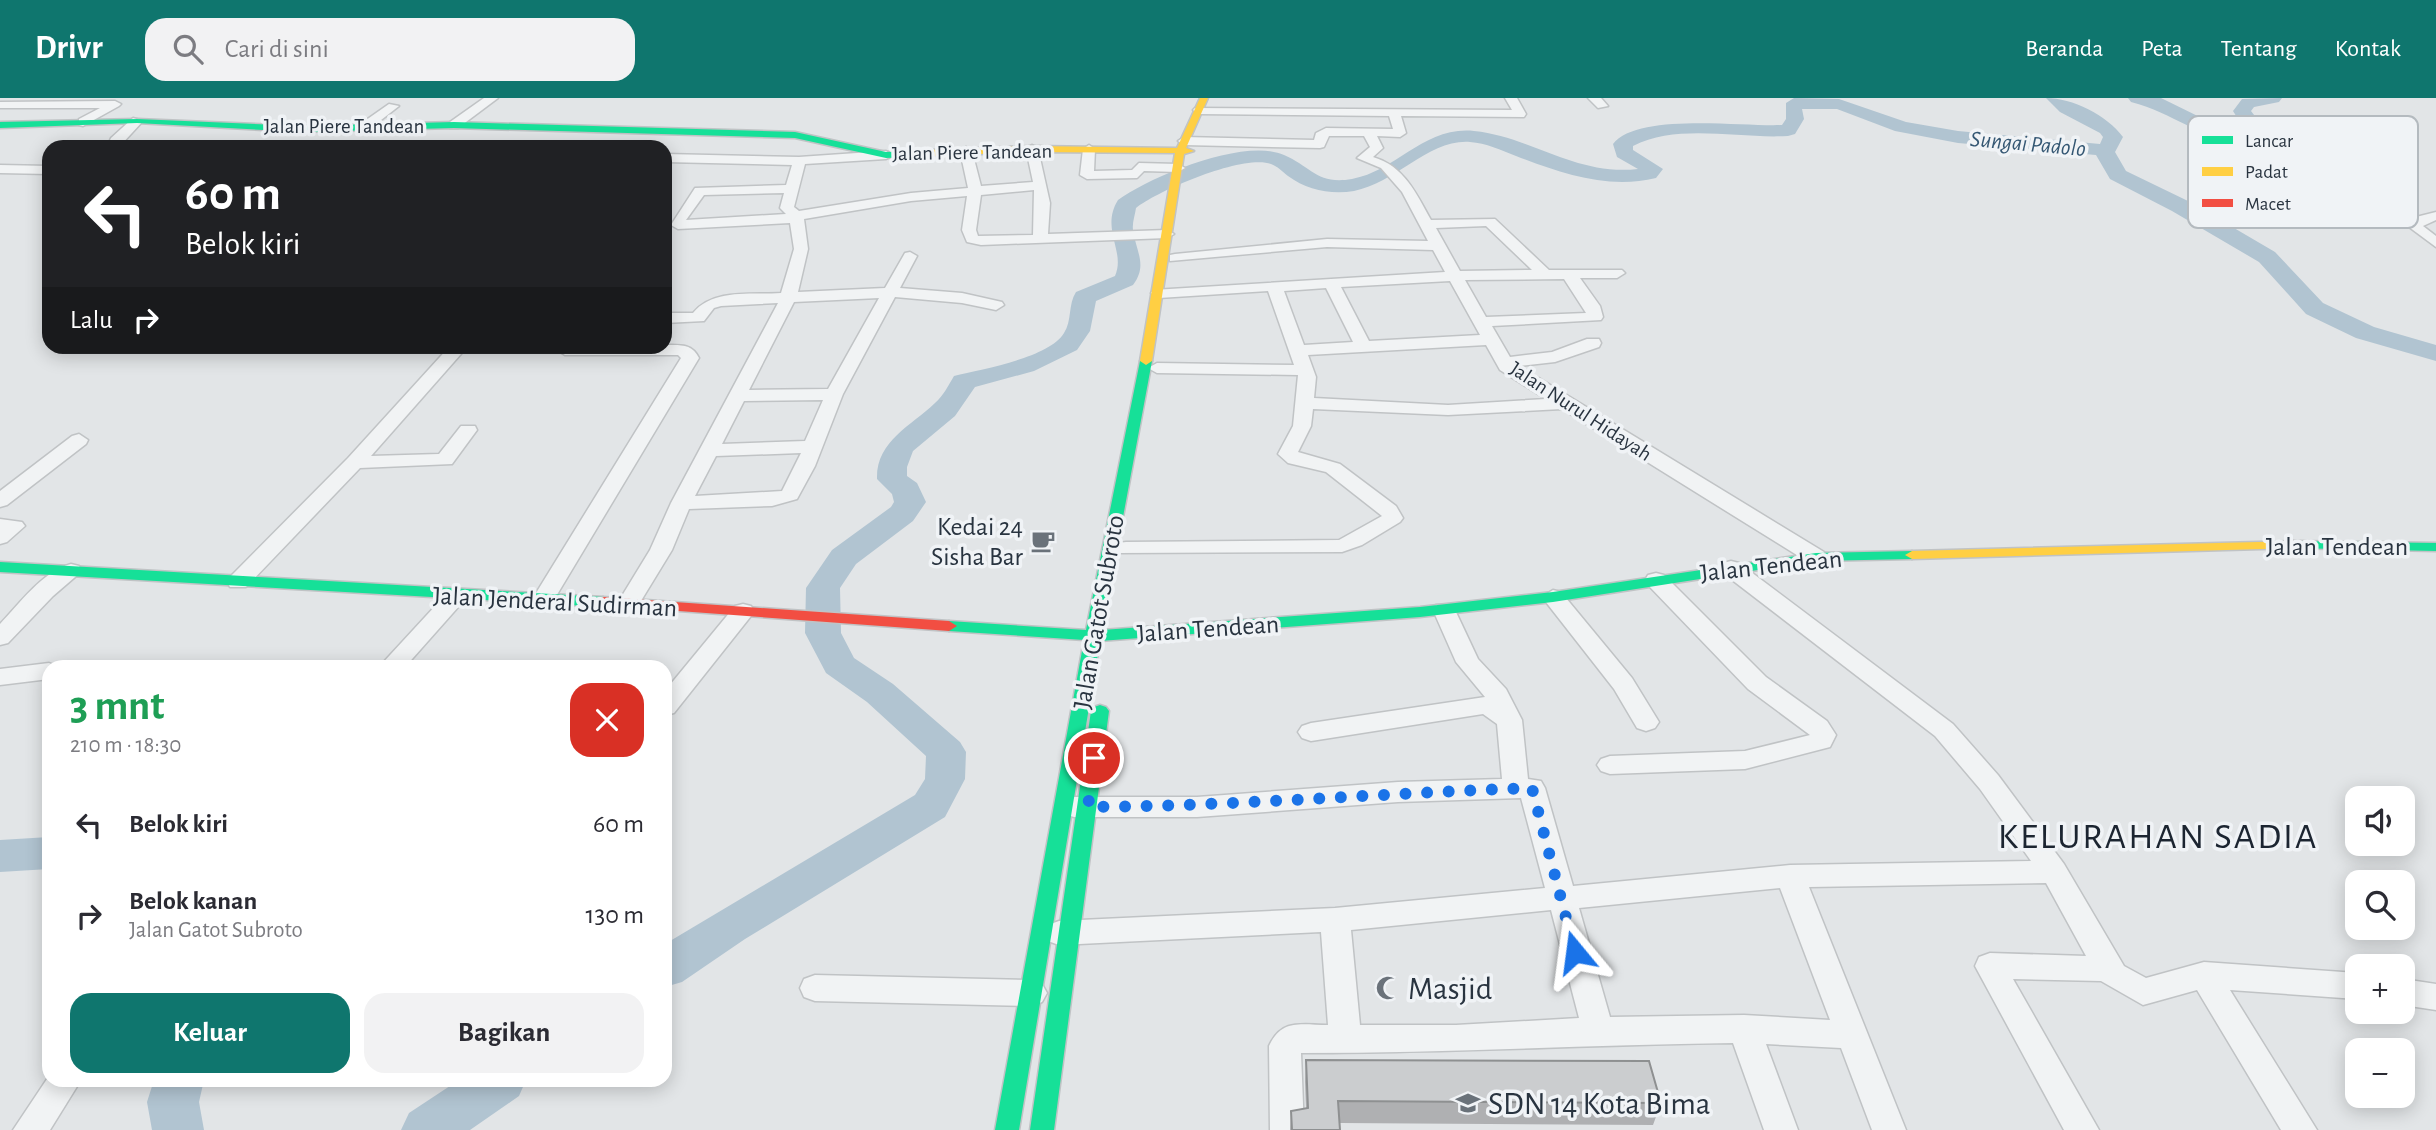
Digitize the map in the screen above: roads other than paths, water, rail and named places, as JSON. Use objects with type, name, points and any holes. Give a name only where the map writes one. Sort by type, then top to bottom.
[{"type":"street","points":[[454,125],[492,98]]},
{"type":"street","points":[[1280,113],[1281,98]]},
{"type":"street","points":[[1456,98],[1463,114]]},
{"type":"street","points":[[1205,104],[1280,113],[1463,114],[1522,119],[1511,98]]},
{"type":"street","points":[[0,111],[6,105],[115,104],[83,122]]},
{"type":"street","name":"Jalan Gatot Subroto","points":[[1109,641],[1126,548],[1143,408],[1157,368],[1165,292],[1161,235],[1187,146],[1205,104]]},
{"type":"street","points":[[363,128],[393,106]]},
{"type":"street","points":[[1187,146],[1314,144],[1322,143],[1320,136],[1326,132],[1400,133],[1394,113]]},
{"type":"street","points":[[119,140],[136,121]]},
{"type":"street","name":"Jalan Piere Tandean","points":[[0,125],[136,121],[301,129],[454,125],[795,135],[886,155],[1187,146]]},
{"type":"street","name":"Jalan Nurul Hidayah","points":[[1368,132],[1377,148],[1363,158],[1390,170],[1439,246],[1504,363],[1816,557]]},
{"type":"street","points":[[1032,149],[1045,215],[1040,237]]},
{"type":"street","points":[[1089,149],[1087,175],[1135,178],[1139,167],[1179,174]]},
{"type":"street","points":[[966,151],[975,191],[969,230],[972,239],[1161,235]]},
{"type":"street","points":[[672,158],[799,161],[886,155]]},
{"type":"street","points":[[628,604],[661,550],[681,503],[787,299],[801,249],[796,217],[788,208],[799,161]]},
{"type":"street","points":[[0,169],[42,170]]},
{"type":"street","points":[[0,187],[42,170]]},
{"type":"street","name":"Jalan Gatot Subroto","points":[[1007,1130],[1031,993],[1055,933],[1076,807],[1093,636],[1143,408],[1165,292],[1175,258],[1179,174]]},
{"type":"street","points":[[792,190],[700,191],[679,222],[796,217],[975,191],[1040,186]]},
{"type":"street","points":[[710,221],[731,190]]},
{"type":"street","points":[[2418,221],[2436,216]]},
{"type":"street","points":[[1426,224],[1490,222],[1545,274]]},
{"type":"street","points":[[2417,228],[2436,243]]},
{"type":"street","points":[[1175,258],[1327,243],[1439,246]]},
{"type":"street","points":[[681,503],[787,497],[813,447],[834,394],[910,256]]},
{"type":"street","points":[[1481,322],[1595,317],[1592,306],[1568,273]]},
{"type":"street","points":[[1165,292],[1455,276],[1617,273]]},
{"type":"street","points":[[1331,282],[1364,347]]},
{"type":"street","points":[[1126,548],[1332,547],[1349,544],[1389,523],[1393,516],[1389,510],[1333,468],[1295,459],[1288,454],[1302,426],[1306,370],[1274,285]]},
{"type":"street","points":[[672,318],[698,318],[712,302],[892,293],[951,296],[996,305]]},
{"type":"street","points":[[1298,350],[1489,340]]},
{"type":"street","points":[[1504,363],[1566,355],[1593,343]]},
{"type":"street","points":[[544,598],[690,358],[688,353],[672,350]]},
{"type":"street","points":[[238,582],[355,463],[453,354]]},
{"type":"street","points":[[1157,368],[1306,370]]},
{"type":"street","points":[[736,396],[834,394]]},
{"type":"street","points":[[1305,403],[1448,410],[1563,402]]},
{"type":"street","points":[[355,463],[445,460],[468,430]]},
{"type":"street","points":[[0,501],[79,440]]},
{"type":"street","points":[[709,450],[813,447]]},
{"type":"street","points":[[0,525],[15,526],[0,538]]},
{"type":"street","name":"Jalan Tendean","points":[[1109,641],[1444,610],[1553,597],[1816,557],[2352,544],[2436,547]]},
{"type":"street","name":"Jalan Jenderal Sudirman","points":[[0,567],[790,614],[1093,636],[1109,641]]},
{"type":"street","points":[[1731,568],[1944,730],[1989,782],[2054,872],[2109,969],[2122,982],[2143,992],[2204,975],[2345,985]]},
{"type":"street","points":[[0,638],[45,591],[71,571]]},
{"type":"street","points":[[1609,765],[1745,760],[1821,741],[1823,734],[1818,727],[1757,683],[1656,580]]},
{"type":"street","points":[[398,660],[457,596]]},
{"type":"street","points":[[1553,597],[1623,684],[1646,722]]},
{"type":"street","points":[[1444,610],[1468,663],[1497,695],[1509,720],[1516,789]]},
{"type":"street","points":[[672,697],[743,611]]},
{"type":"street","points":[[0,677],[42,672]]},
{"type":"street","name":"Jalan Gatot Subroto","points":[[1042,1130],[1055,933],[1076,807],[1103,688]]},
{"type":"street","points":[[1311,732],[1481,704],[1493,707],[1509,720]]},
{"type":"street","points":[[1076,807],[1197,807],[1384,792],[1532,788],[1598,1031]]},
{"type":"street","points":[[1055,933],[1335,920],[1790,876],[2054,872]]},
{"type":"street","points":[[1790,876],[1889,1130]]},
{"type":"street","points":[[1335,920],[1345,1039]]},
{"type":"street","points":[[2082,1130],[1990,966],[2109,969]]},
{"type":"street","points":[[2204,975],[2300,1130]]},
{"type":"street","points":[[815,988],[1031,993]]},
{"type":"street","points":[[2415,994],[2436,997]]},
{"type":"street","points":[[1287,1130],[1285,1046],[1290,1039],[1456,1039],[1598,1031],[1744,1029],[1853,1035]]},
{"type":"street","points":[[1744,1029],[1781,1130]]},
{"type":"street","points":[[30,1130],[60,1087]]},
{"type":"waterway","points":[[2055,98],[2067,109],[2100,123],[2107,129],[2113,137],[2106,150]]},
{"type":"waterway","points":[[2137,98],[2165,105],[2188,117]]},
{"type":"waterway","points":[[2244,116],[2242,111],[2248,103],[2273,98]]},
{"type":"waterway","points":[[672,963],[729,926],[930,806],[945,779],[946,752],[880,693],[839,665],[823,633],[823,588],[844,557],[902,514],[910,502],[906,490],[892,479],[896,455],[903,445],[945,410],[964,382],[1025,366],[1056,353],[1076,335],[1085,297],[1125,280],[1131,266],[1121,228],[1126,205],[1137,197],[1198,170],[1221,163],[1261,157],[1275,158],[1312,182],[1328,186],[1362,183],[1390,171],[1428,146],[1456,136],[1494,141],[1589,173],[1618,176],[1649,174],[1653,169],[1624,153],[1623,144],[1639,136],[1679,129],[1788,130],[1795,119],[1795,103],[1839,104],[1902,127],[1958,137],[2106,150]]},
{"type":"waterway","name":"Sungai Padolo","points":[[2106,150],[2105,154],[2111,159],[2117,175],[2188,211]]},
{"type":"waterway","name":"Sungai Padolo","points":[[2218,228],[2267,257],[2302,298],[2330,318],[2365,332],[2436,353]]},
{"type":"waterway","points":[[0,856],[42,853]]},
{"type":"waterway","points":[[177,1087],[173,1102],[178,1130]]},
{"type":"waterway","points":[[427,1130],[491,1087]]},
{"type":"place","name":"Kedai 24 Sisha Bar","points":[[1043,541]]},
{"type":"place","name":"Masjid","points":[[1388,988]]},
{"type":"place","name":"SDN 14 Kota Bima","points":[[1468,1103]]},
{"type":"district","name":"KELURAHAN SADIA","points":[[2158,835]]}]
